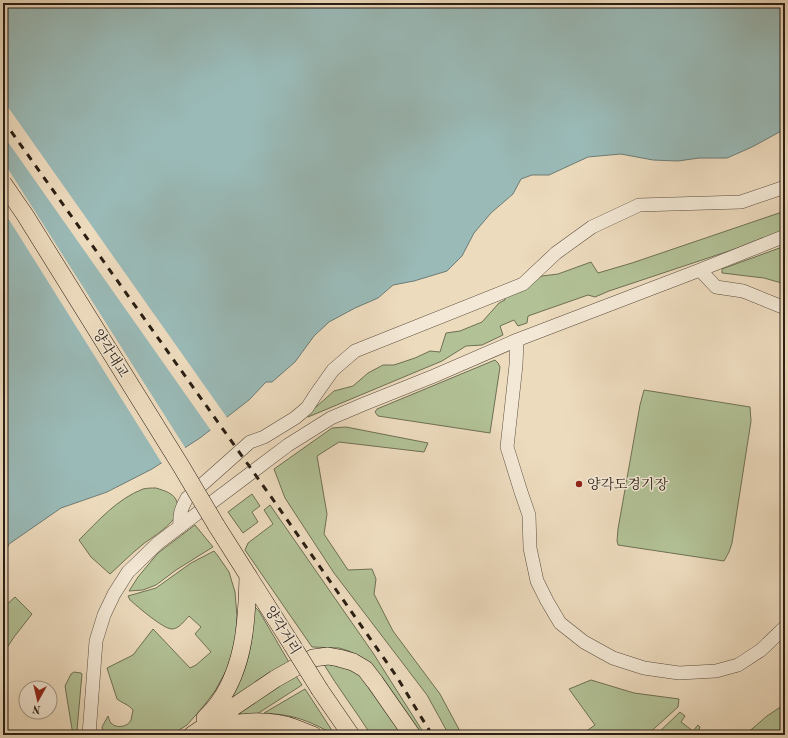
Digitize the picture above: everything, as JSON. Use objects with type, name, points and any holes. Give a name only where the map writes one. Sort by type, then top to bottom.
[{"type":"main road","name":"양각대교","points":[[3,183],[25,215],[216,524]]},
{"type":"main road","name":"양각거리","points":[[216,524],[320,690],[351,735]]},
{"type":"main road","points":[[192,735],[219,702],[229,686],[236,669],[243,646],[248,575]]},
{"type":"main road","points":[[192,735],[275,679],[313,658],[328,656],[353,662],[365,669],[412,735]]},
{"type":"main road","points":[[192,735],[217,727],[242,723],[270,723],[295,727],[313,735]]},
{"type":"street","points":[[180,526],[182,506],[187,498],[250,442],[264,437],[295,418],[307,408],[333,370],[355,351],[523,284],[556,253],[592,227],[639,205],[741,202],[785,187]]},
{"type":"street","points":[[89,735],[96,641],[104,615],[114,594],[128,572],[158,543],[288,445],[331,418],[517,340],[785,236]]},
{"type":"street","points":[[700,270],[716,287],[743,291],[785,308]]},
{"type":"street","points":[[517,340],[516,365],[507,447],[529,515],[530,548],[537,581],[560,623],[584,642],[613,658],[644,668],[679,673],[716,671],[738,665],[761,650],[785,627]]},
{"type":"green space","points":[[785,211],[785,231],[595,297],[588,295],[528,316],[527,323],[518,326],[514,320],[500,326],[503,335],[482,345],[466,346],[442,361],[308,417],[307,415],[334,391],[353,386],[368,373],[383,365],[394,365],[430,351],[440,352],[446,333],[460,331],[482,322],[499,303],[505,300],[504,295],[542,276],[558,274],[591,262],[598,273],[632,263]]},
{"type":"green space","points":[[785,246],[785,284],[764,278],[722,273],[722,269]]},
{"type":"green space","points":[[495,360],[500,367],[490,433],[378,416],[375,412],[377,409]]},
{"type":"green space","points":[[644,390],[750,407],[751,421],[732,543],[724,561],[618,545],[618,529]]},
{"type":"green space","points":[[346,427],[428,443],[424,452],[339,442],[317,456],[327,514],[324,534],[348,570],[372,569],[376,579],[374,594],[393,631],[440,694],[462,735],[449,735],[427,695],[334,573],[285,498],[274,469],[332,428]]},
{"type":"green space","points":[[156,488],[174,496],[178,509],[176,515],[166,527],[130,555],[110,574],[91,557],[79,540],[116,505],[143,489]]},
{"type":"green space","points":[[252,494],[260,506],[252,512],[258,522],[243,533],[228,512]]},
{"type":"green space","points":[[270,505],[373,653],[425,735],[420,735],[371,664],[349,651],[339,648],[312,647],[245,550],[248,543],[273,524],[264,510]]},
{"type":"green space","points":[[195,525],[213,547],[176,570],[156,585],[143,590],[129,591],[138,577],[158,553]]},
{"type":"green space","points":[[214,551],[229,572],[235,592],[237,617],[235,644],[227,669],[215,691],[187,725],[171,735],[104,735],[102,727],[108,716],[113,725],[119,727],[125,726],[131,719],[133,710],[117,699],[107,668],[133,655],[153,629],[190,668],[196,665],[211,652],[195,634],[201,627],[189,616],[177,628],[168,628],[144,612],[130,600],[128,596],[156,588],[191,563]]},
{"type":"green space","points":[[15,597],[32,614],[3,654],[3,608]]},
{"type":"green space","points":[[254,606],[259,611],[290,664],[233,699],[232,697],[244,672],[251,645]]},
{"type":"green space","points":[[323,663],[345,668],[358,673],[404,735],[371,735]]},
{"type":"green space","points":[[74,672],[82,674],[77,730],[74,733],[72,729],[65,686],[71,674]]},
{"type":"green space","points":[[294,673],[302,685],[257,714],[241,716],[240,712]]},
{"type":"green space","points":[[591,680],[634,693],[679,699],[678,707],[647,735],[581,735],[595,725],[569,689]]},
{"type":"green space","points":[[305,689],[335,735],[301,719],[286,715],[264,713]]},
{"type":"green space","points":[[785,704],[785,735],[745,735],[767,716]]},
{"type":"green space","points":[[680,712],[685,716],[681,722],[693,731],[698,725],[700,727],[697,735],[656,735]]},
{"type":"green space","points":[[261,729],[277,731],[291,735],[261,735]]},
{"type":"water","points":[[3,3],[785,3],[785,129],[752,147],[727,158],[699,158],[678,161],[653,160],[621,154],[588,157],[549,175],[532,175],[521,179],[513,194],[491,213],[474,233],[462,256],[447,271],[414,281],[393,285],[378,298],[329,322],[314,336],[295,362],[272,382],[266,382],[249,400],[200,438],[152,469],[107,492],[61,508],[9,544],[3,558]]},
{"type":"pier","points":[[3,100],[228,419],[212,432],[3,135]]},
{"type":"pier","points":[[3,161],[186,449],[163,465],[3,210]]},
{"type":"railway","points":[[3,120],[274,501],[397,677],[432,735]]},
{"type":"place","name":"양각도경기장","points":[[579,484]]}]
